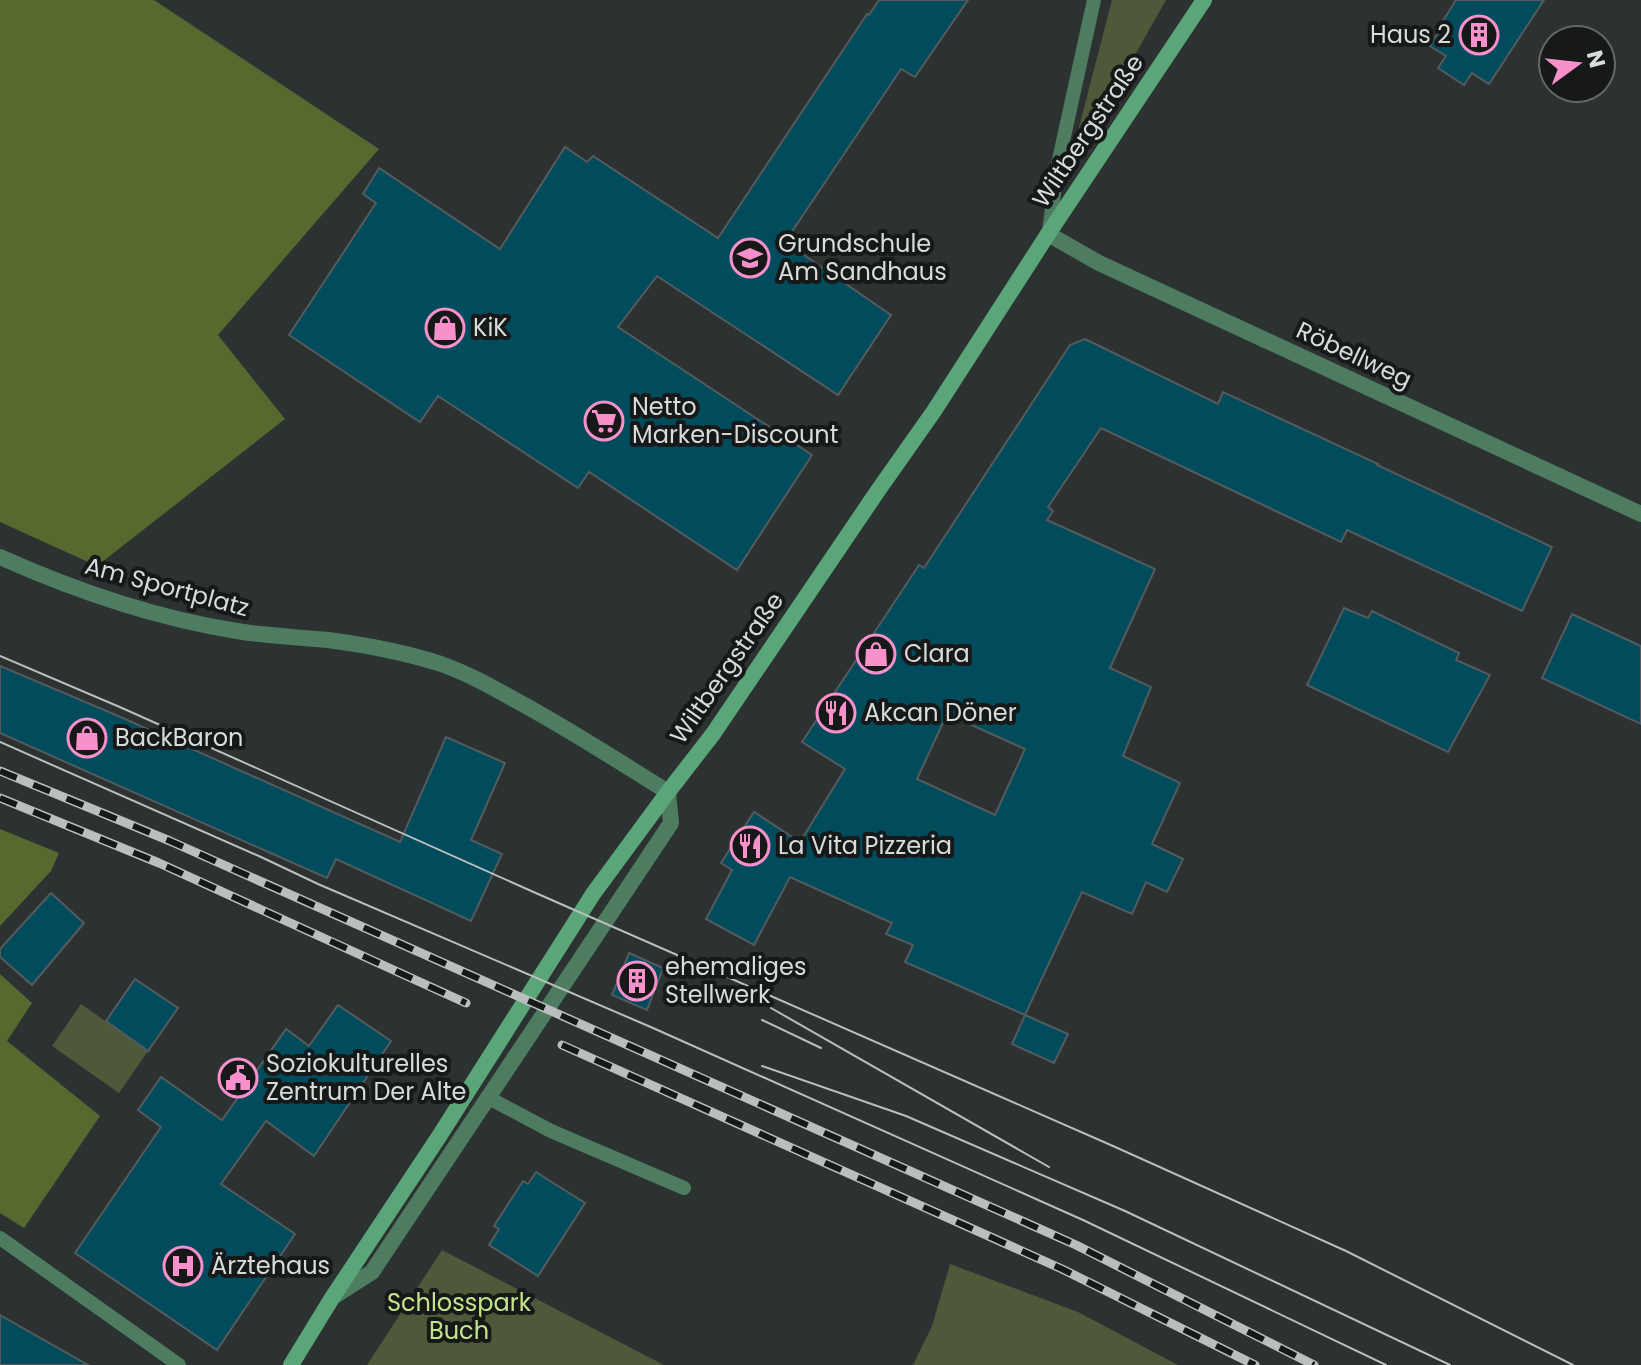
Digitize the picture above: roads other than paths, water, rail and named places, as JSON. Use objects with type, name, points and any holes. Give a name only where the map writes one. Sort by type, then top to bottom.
[{"type":"main road","name":"Wiltbergstraße","points":[[291,1365],[593,894],[713,734],[934,411],[1204,0]]},
{"type":"street","name":"Röbellweg","points":[[1048,234],[1099,263],[1641,514]]},
{"type":"street","name":"Am Sportplatz","points":[[0,557],[76,589],[157,614],[265,636],[327,640],[397,651],[443,665],[482,681],[554,721],[668,792]]},
{"type":"street","points":[[332,1298],[372,1272],[671,823],[668,792]]},
{"type":"lane","points":[[1048,234],[1058,164],[1094,0]]},
{"type":"lane","points":[[487,1097],[551,1131],[684,1188]]},
{"type":"lane","points":[[0,1238],[179,1365]]},
{"type":"tram line","points":[[0,656],[1346,1251],[1573,1365]]},
{"type":"tram line","points":[[0,742],[1083,1220],[1386,1365]]},
{"type":"tram line","points":[[771,1008],[1049,1167]]},
{"type":"tram line","points":[[762,1020],[821,1048]]},
{"type":"tram line","points":[[762,1066],[906,1116],[1125,1211],[1450,1365]]},
{"type":"railway","points":[[0,771],[170,841],[1076,1245],[1314,1365]]},
{"type":"railway","points":[[0,798],[159,863],[466,1003]]},
{"type":"railway","points":[[562,1045],[1062,1269],[1255,1365]]},
{"type":"place","name":"Haus 2","points":[[1479,35]]},
{"type":"place","name":"Grundschule Am Sandhaus","points":[[750,258]]},
{"type":"place","name":"KiK","points":[[445,328]]},
{"type":"place","name":"Netto Marken-Discount","points":[[604,421]]},
{"type":"place","name":"Clara","points":[[876,654]]},
{"type":"place","name":"Akcan Döner","points":[[836,713]]},
{"type":"place","name":"BackBaron","points":[[87,738]]},
{"type":"place","name":"La Vita Pizzeria","points":[[750,846]]},
{"type":"place","name":"ehemaliges Stellwerk","points":[[637,981]]},
{"type":"place","name":"Soziokulturelles Zentrum Der Alte","points":[[238,1078]]},
{"type":"place","name":"Ärztehaus","points":[[183,1266]]},
{"type":"park label","name":"Schlosspark Buch","points":[[459,1317]]}]
